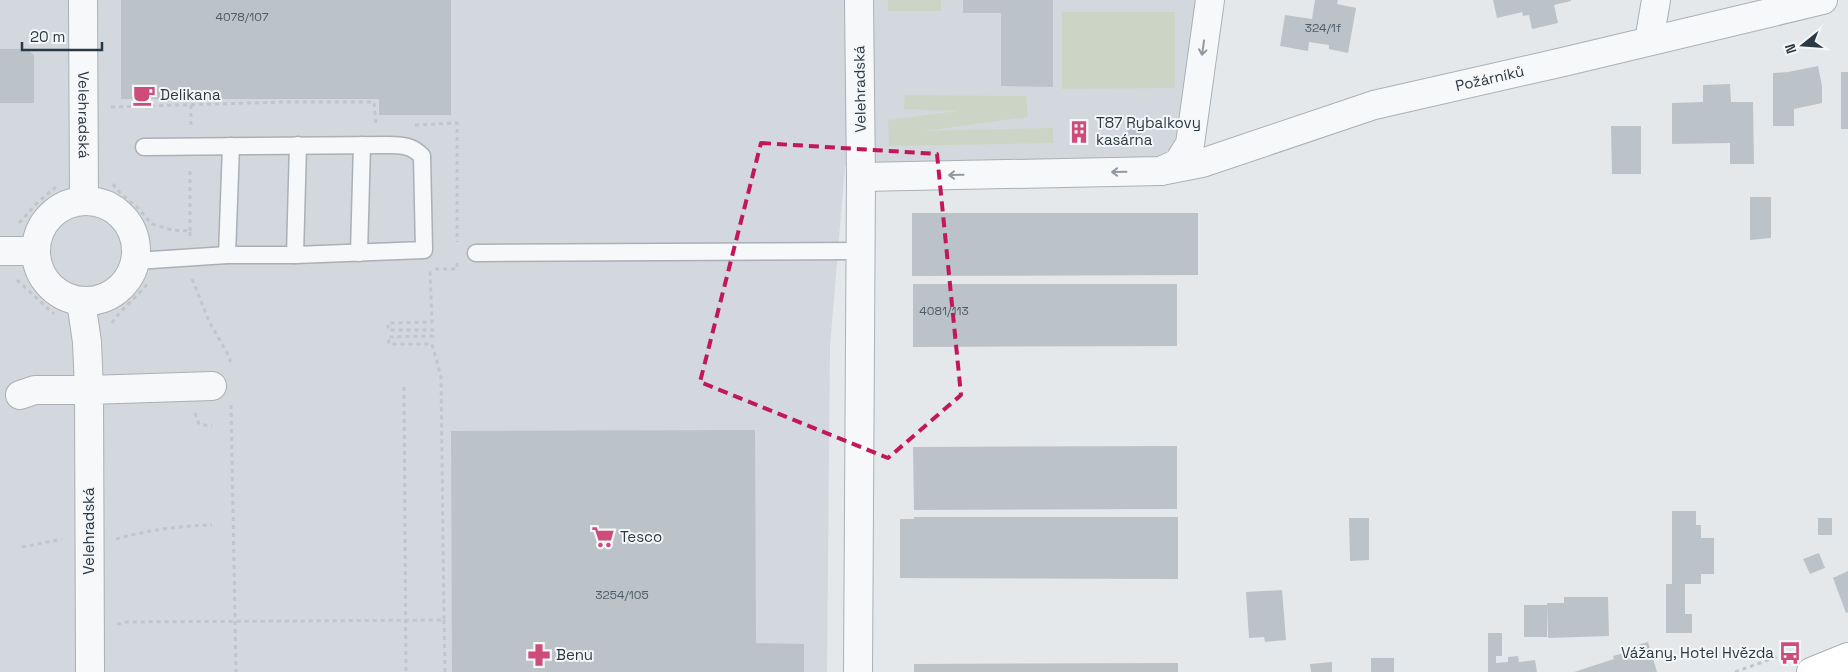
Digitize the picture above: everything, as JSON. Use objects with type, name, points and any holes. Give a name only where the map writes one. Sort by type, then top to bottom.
[{"type":"main road","points":[[1811,672],[1848,657]]},
{"type":"street","name":"Velehradská","points":[[83,0],[84,200]]},
{"type":"street","name":"Velehradská","points":[[858,672],[861,251],[859,0]]},
{"type":"street","points":[[1161,171],[1178,163],[1190,144],[1210,0]]},
{"type":"street","points":[[1649,41],[1656,0]]},
{"type":"street","name":"Požárníků","points":[[861,177],[1161,171],[1202,163],[1374,105],[1822,0]]},
{"type":"street","points":[[84,200],[102,202],[118,211],[130,225],[146,270],[129,278],[116,292],[99,300],[81,301],[64,296],[49,285],[40,269],[36,251],[40,232],[49,216],[65,204],[84,200]]},
{"type":"street","points":[[0,251],[36,251]]},
{"type":"street","name":"Velehradská","points":[[81,301],[87,342],[89,390],[90,672]]},
{"type":"street","points":[[20,395],[42,390],[89,390],[224,383]]},
{"type":"lane","points":[[295,255],[298,145]]},
{"type":"lane","points":[[359,253],[362,145]]},
{"type":"lane","points":[[144,146],[402,145],[414,148],[422,156],[424,250],[295,255],[227,255],[190,258],[146,270]]},
{"type":"lane","points":[[227,255],[231,146]]},
{"type":"lane","points":[[476,253],[861,251]]},
{"type":"path","points":[[108,107],[286,102],[374,102],[376,127],[385,126]]},
{"type":"path","points":[[412,125],[457,123],[457,250]]},
{"type":"path","points":[[110,180],[152,224],[172,230],[190,231],[190,273],[195,289],[210,323],[230,358],[224,383],[236,672]]},
{"type":"path","points":[[14,226],[24,220],[38,202],[54,190],[59,183]]},
{"type":"path","points":[[445,672],[441,377],[432,344],[389,344],[388,337],[434,336],[433,330],[388,330],[388,323],[432,322],[430,269],[457,270],[457,260]]},
{"type":"path","points":[[109,330],[118,314],[137,297],[148,283],[146,270]]},
{"type":"path","points":[[13,278],[22,282],[37,299],[57,316]]},
{"type":"path","points":[[404,387],[406,672]]},
{"type":"path","points":[[194,413],[199,424],[212,426]]},
{"type":"path","points":[[113,539],[140,532],[178,526],[212,525]]},
{"type":"path","points":[[22,547],[62,539]]},
{"type":"path","points":[[110,625],[128,622],[444,620]]},
{"type":"highlighted area","points":[[761,143],[937,154],[961,395],[888,458],[700,382]]},
{"type":"shaded area","points":[[0,0],[1199,0],[1179,143],[1156,158],[845,166],[830,346],[827,672],[0,672]]},
{"type":"green space","points":[[888,0],[941,0],[941,11],[888,11]]},
{"type":"green space","points":[[1062,12],[1175,12],[1175,88],[1062,89]]},
{"type":"green space","points":[[905,95],[1026,96],[1028,117],[925,131],[1053,128],[1053,143],[889,146],[888,120],[958,111],[904,109]]},
{"type":"building","points":[[121,0],[451,0],[451,115],[379,115],[379,99],[121,99]]},
{"type":"building","points":[[963,0],[1053,0],[1053,87],[1001,86],[1001,13],[963,13]]},
{"type":"building","points":[[1315,0],[1338,0],[1337,4],[1356,8],[1348,53],[1329,49],[1329,45],[1309,42],[1308,51],[1280,46],[1285,15],[1312,19]]},
{"type":"building","points":[[1493,0],[1571,1],[1554,5],[1558,23],[1532,29],[1529,15],[1523,16],[1522,12],[1497,18]]},
{"type":"building","points":[[0,49],[27,49],[34,55],[34,103],[0,103]]},
{"type":"building","points":[[1818,66],[1822,86],[1822,103],[1794,109],[1794,126],[1773,126],[1773,73]]},
{"type":"building","points":[[1841,72],[1848,72],[1848,129],[1841,129]]},
{"type":"building","points":[[1730,84],[1731,102],[1753,102],[1754,164],[1730,164],[1730,143],[1672,144],[1672,103],[1703,102],[1703,85]]},
{"type":"building","points":[[1128,124],[1141,124],[1141,136],[1128,136]]},
{"type":"building","points":[[1611,126],[1641,126],[1641,174],[1612,174]]},
{"type":"building","name":"T87 Rybalkovy kasárna","points":[[1071,127],[1087,127],[1087,137],[1071,137]]},
{"type":"building","points":[[1750,197],[1771,197],[1771,238],[1750,240]]},
{"type":"building","points":[[912,213],[1198,213],[1198,275],[912,276]]},
{"type":"building","points":[[913,284],[1177,284],[1177,346],[913,347]]},
{"type":"building","name":"Tesco","points":[[755,430],[756,643],[804,644],[804,672],[452,672],[451,431]]},
{"type":"building","points":[[1177,446],[1177,509],[914,510],[913,447]]},
{"type":"building","points":[[1672,511],[1696,511],[1696,525],[1701,525],[1701,538],[1714,538],[1714,574],[1701,574],[1701,584],[1685,584],[1685,614],[1692,614],[1692,633],[1666,633],[1666,584],[1672,584]]},
{"type":"building","points":[[914,517],[1178,517],[1178,579],[900,578],[900,519],[914,519]]},
{"type":"building","points":[[1349,518],[1369,518],[1369,560],[1350,561]]},
{"type":"building","points":[[1818,518],[1832,518],[1832,535],[1818,535]]},
{"type":"building","points":[[1819,553],[1825,568],[1810,574],[1803,559]]},
{"type":"building","points":[[1848,571],[1848,612],[1846,613],[1833,578]]},
{"type":"building","points":[[1282,590],[1286,640],[1265,642],[1264,637],[1249,638],[1246,592]]},
{"type":"building","points":[[1564,597],[1608,597],[1609,636],[1548,638],[1547,603],[1564,603]]},
{"type":"building","points":[[1524,605],[1547,605],[1547,637],[1524,637]]},
{"type":"building","points":[[1488,633],[1502,633],[1502,656],[1496,656],[1496,663],[1508,662],[1508,657],[1518,656],[1519,662],[1535,660],[1537,672],[1488,672]]},
{"type":"building","points":[[1648,642],[1657,672],[1574,672],[1614,659],[1613,656],[1638,649],[1637,645]]},
{"type":"building","points":[[1371,658],[1394,658],[1394,672],[1371,672]]},
{"type":"building","points":[[1332,662],[1332,672],[1311,672],[1310,664]]},
{"type":"building","points":[[1178,663],[1178,672],[914,672],[914,664]]},
{"type":"place","name":"Delikana","points":[[144,95]]},
{"type":"place","name":"T87 Rybalkovy kasárna","points":[[1079,132]]},
{"type":"place","name":"Tesco","points":[[603,537]]},
{"type":"place","name":"Vážany, Hotel Hvězda","points":[[1790,653]]},
{"type":"place","name":"Benu","points":[[539,655]]}]
